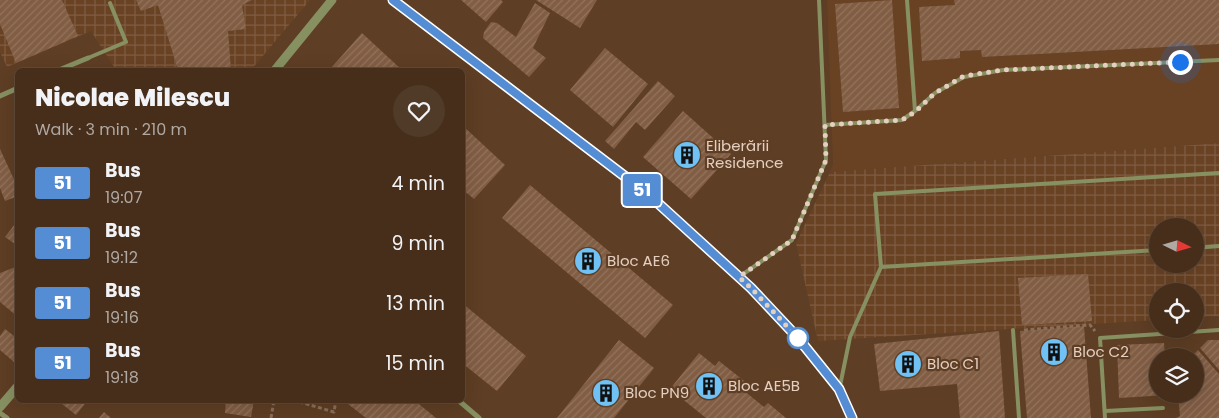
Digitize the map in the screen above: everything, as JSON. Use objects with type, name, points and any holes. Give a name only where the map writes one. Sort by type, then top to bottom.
[{"type":"street","points":[[277,68],[332,0]]},
{"type":"street","points":[[393,0],[648,194],[751,288],[798,338],[839,389],[852,418]]},
{"type":"street","points":[[64,68],[88,58]]},
{"type":"street","points":[[0,96],[15,89]]},
{"type":"street","points":[[0,407],[15,390]]},
{"type":"street","points":[[462,403],[479,418]]},
{"type":"street","points":[[0,413],[7,418]]},
{"type":"lane","points":[[739,277],[792,240],[826,160],[819,0]]},
{"type":"lane","points":[[907,0],[915,112]]},
{"type":"lane","points":[[88,58],[126,42],[110,3]]},
{"type":"lane","points":[[825,125],[902,120],[915,112],[935,93],[964,76],[1003,70],[1219,60]]},
{"type":"lane","points":[[839,389],[850,337],[881,267],[875,194],[1219,173]]},
{"type":"lane","points":[[1204,247],[1219,246]]},
{"type":"lane","points":[[881,267],[1149,251]]},
{"type":"lane","points":[[1013,330],[1019,418]]},
{"type":"lane","points":[[1105,418],[1100,338],[1219,330]]},
{"type":"lane","points":[[1105,411],[1163,408]]},
{"type":"path","points":[[1013,330],[1090,325],[1100,338]]},
{"type":"path","points":[[271,418],[274,403]]},
{"type":"path","points":[[303,403],[334,412],[336,403]]},
{"type":"shaded area","points":[[0,0],[310,0],[253,68],[115,68],[91,31],[7,67],[0,52]]},
{"type":"shaded area","points":[[827,0],[1219,0],[1219,143],[830,172],[833,164]]},
{"type":"shaded area","points":[[1219,143],[1219,316],[1204,317],[1204,283],[1149,283],[1149,320],[818,341],[796,243],[830,172]]},
{"type":"building","points":[[0,0],[62,0],[78,36],[16,63],[0,24]]},
{"type":"building","points":[[136,0],[252,0],[242,5],[246,29],[228,31],[231,68],[177,68],[158,5],[141,11]]},
{"type":"building","points":[[461,0],[501,0],[503,2],[486,22]]},
{"type":"building","points":[[536,0],[597,0],[580,28]]},
{"type":"building","points":[[892,0],[899,108],[843,112],[835,4]]},
{"type":"building","points":[[954,0],[1219,0],[1219,44],[982,57],[981,50],[960,51],[960,58],[922,61],[919,7],[955,5]]},
{"type":"building","points":[[535,3],[550,13],[533,48],[546,58],[529,77],[483,38],[484,32],[491,22],[497,23],[516,37]]},
{"type":"building","points":[[362,33],[400,68],[331,68]]},
{"type":"building","points":[[605,48],[648,84],[613,127],[570,90]]},
{"type":"building","points":[[658,81],[675,96],[645,130],[636,122],[614,149],[605,141]]},
{"type":"building","name":"Eliberării Residence","points":[[683,111],[731,154],[691,199],[643,157]]},
{"type":"building","points":[[465,128],[505,165],[474,199],[465,192]]},
{"type":"building","points":[[0,149],[15,182],[15,197],[5,201],[0,188]]},
{"type":"building","name":"Bloc AE6","points":[[530,185],[673,305],[645,338],[502,218]]},
{"type":"building","points":[[15,224],[15,244],[5,237]]},
{"type":"building","points":[[15,267],[15,314],[0,302],[0,273]]},
{"type":"building","points":[[1088,274],[1092,321],[1022,325],[1018,278]]},
{"type":"building","points":[[465,305],[526,356],[497,391],[465,365]]},
{"type":"building","points":[[1084,326],[1091,418],[1027,418],[1020,331]]},
{"type":"building","points":[[5,329],[15,337],[14,362],[0,350],[0,336]]},
{"type":"building","points":[[999,331],[1005,418],[960,418],[957,384],[880,391],[874,344]]},
{"type":"building","name":"Bloc PN9","points":[[619,340],[654,368],[614,418],[557,418]]},
{"type":"building","points":[[1208,340],[1219,340],[1219,370],[1204,353],[1204,348],[1200,348]]},
{"type":"building","points":[[1164,343],[1164,348],[1149,348],[1149,396],[1119,398],[1117,345]]},
{"type":"building","name":"Bloc AE5B","points":[[699,353],[715,366],[719,361],[748,384],[743,390],[764,407],[768,403],[786,418],[706,418],[670,389]]},
{"type":"building","points":[[1204,357],[1219,374],[1219,418],[1176,418],[1180,416],[1179,403],[1204,403]]},
{"type":"building","points":[[61,403],[86,403],[76,415]]},
{"type":"building","points":[[226,403],[253,403],[251,417],[225,413]]},
{"type":"building","points":[[418,403],[436,418],[366,418],[348,404]]},
{"type":"building","points":[[104,412],[111,418],[99,418]]},
{"type":"bus line","name":"51","points":[[393,0],[648,194],[751,288],[798,338],[839,389],[852,418]]},
{"type":"place","name":"Eliberării Residence","points":[[687,155]]},
{"type":"place","name":"Bloc AE6","points":[[588,261]]},
{"type":"place","name":"Bloc C2","points":[[1054,352]]},
{"type":"place","name":"Bloc C1","points":[[908,364]]},
{"type":"place","name":"Bloc AE5B","points":[[709,386]]},
{"type":"place","name":"Bloc PN9","points":[[606,393]]},
{"type":"route","points":[[798,338],[739,277],[792,240],[826,160],[825,125],[902,120],[915,112],[935,93],[964,76],[1003,70],[1180,62]]}]
